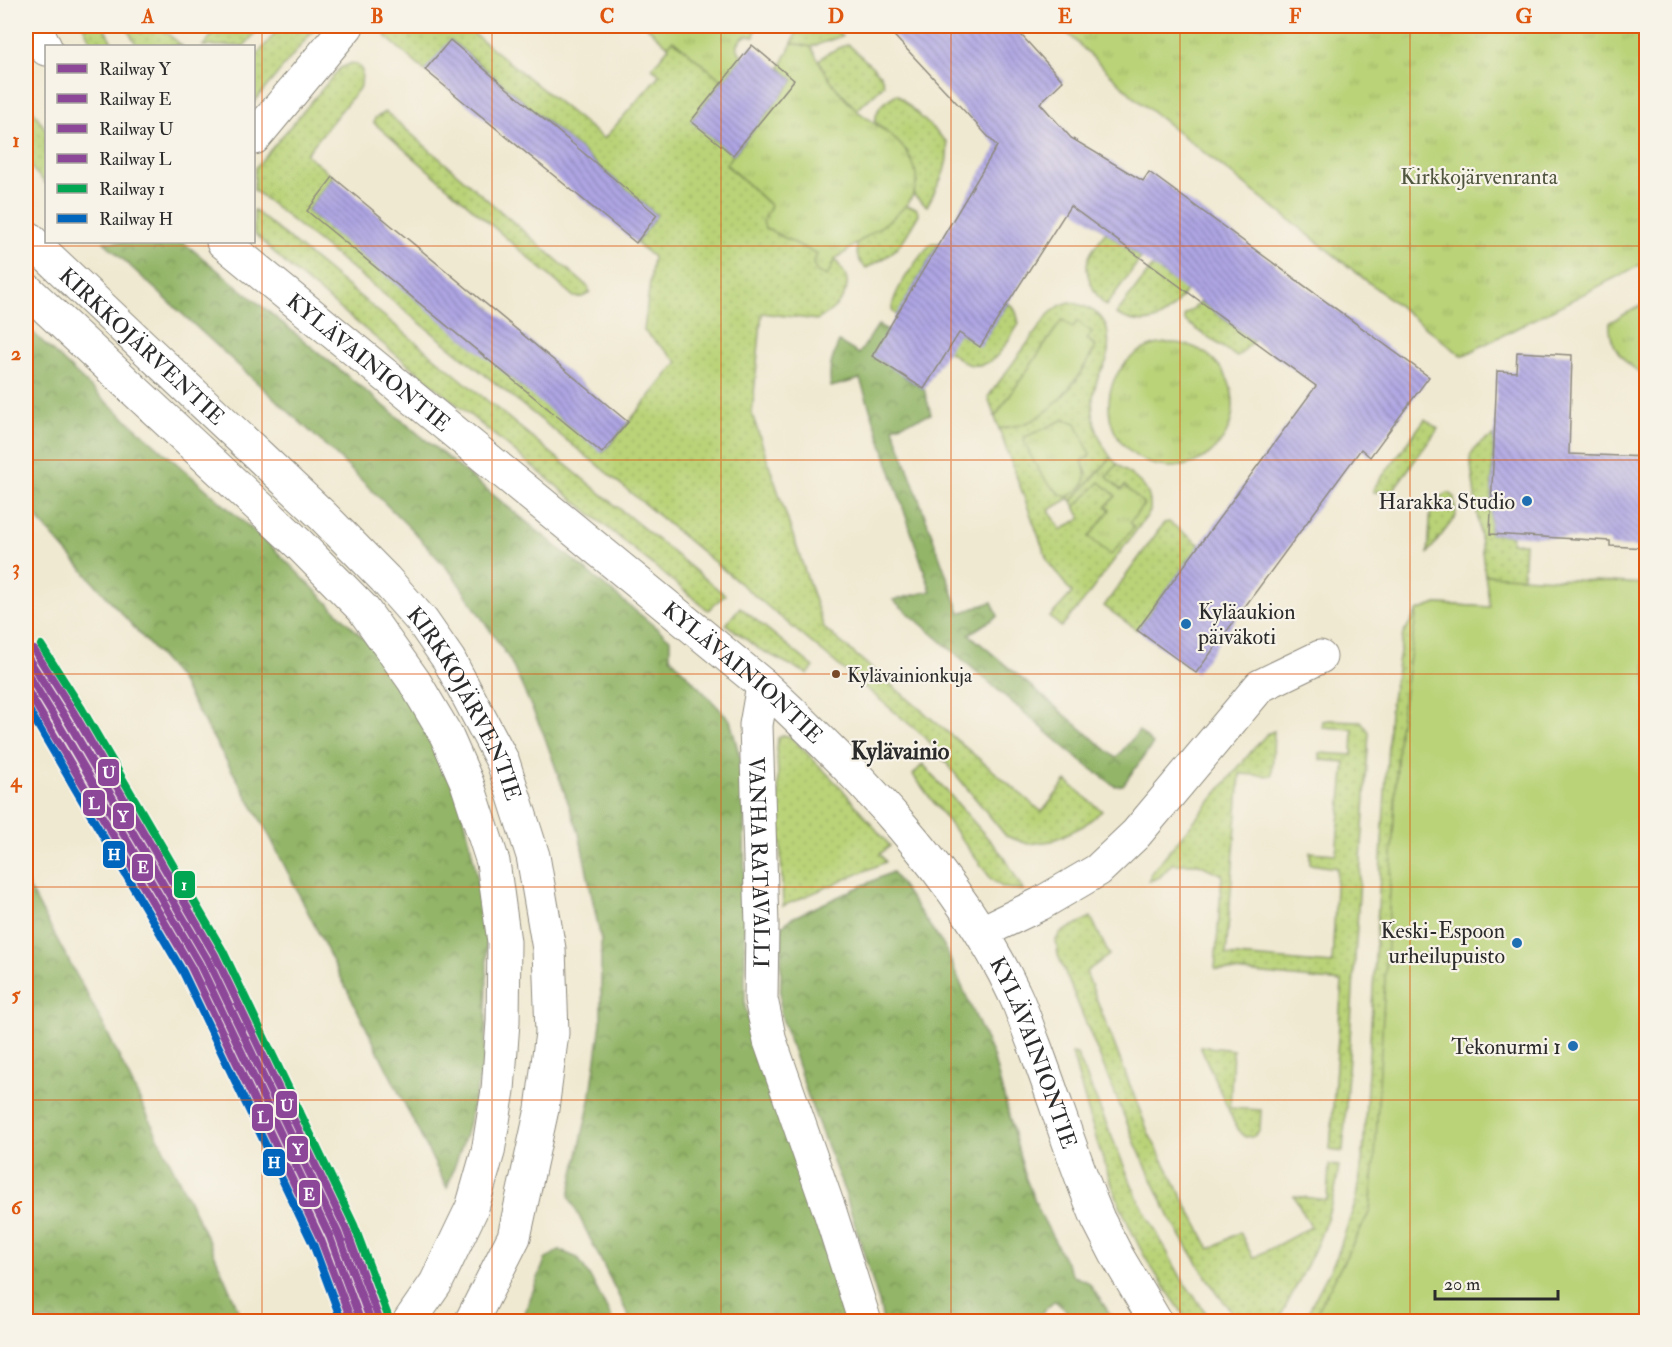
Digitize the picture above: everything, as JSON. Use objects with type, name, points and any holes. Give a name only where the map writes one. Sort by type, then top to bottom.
[{"type":"street","points":[[35,26],[45,47]]},
{"type":"street","points":[[255,137],[347,26]]},
{"type":"street","name":"KIRKKOJÄRVENTIE","points":[[26,236],[323,516],[385,579],[422,621],[449,660],[503,762],[533,856],[549,949],[552,1033],[542,1108],[514,1237],[471,1322]]},
{"type":"street","name":"KYLÄVAINIONTIE","points":[[224,243],[763,685],[828,745],[892,816],[940,874],[982,932],[1015,994],[1098,1219],[1155,1322]]},
{"type":"street","name":"KIRKKOJÄRVENTIE","points":[[26,289],[299,544],[363,609],[414,681],[446,735],[467,783],[493,862],[504,942],[503,1022],[498,1090],[488,1152],[472,1208],[436,1283],[409,1322]]},
{"type":"street","points":[[982,932],[1040,904],[1098,870],[1136,834],[1260,686],[1320,657]]},
{"type":"street","name":"VANHA RATAVALLI","points":[[763,685],[756,724],[762,925],[761,999],[770,1041],[830,1212],[865,1322]]},
{"type":"green space","points":[[83,26],[103,26],[113,45],[92,45]]},
{"type":"green space","points":[[126,26],[159,26],[181,45],[136,45]]},
{"type":"green space","points":[[220,26],[261,26],[245,45],[204,45]]},
{"type":"green space","points":[[281,26],[317,26],[255,101],[255,58]]},
{"type":"green space","points":[[394,26],[464,26],[604,139],[660,74],[652,68],[669,47],[667,45],[673,40],[723,81],[691,121],[733,155],[726,165],[771,206],[765,228],[818,254],[827,276],[835,259],[846,277],[846,291],[839,303],[817,320],[762,313],[752,414],[824,628],[1042,812],[1066,781],[1102,811],[1083,826],[1052,841],[1028,844],[1006,836],[926,738],[595,463],[255,191],[255,168],[340,68],[352,63],[358,65],[362,71],[361,86],[306,154],[333,177],[307,211],[447,324],[472,293],[492,309],[467,341],[603,453],[678,362],[644,331],[653,257],[636,243],[657,215],[451,40],[425,71],[385,36]]},
{"type":"green space","points":[[646,26],[756,26],[754,37],[747,35],[739,42],[738,51],[743,57],[723,81],[673,40],[667,45]]},
{"type":"green space","points":[[799,26],[831,26],[842,36],[811,47],[792,43]]},
{"type":"green space","name":"Kirkkojärvenranta","points":[[1060,26],[1646,26],[1646,262],[1462,356],[1135,98]]},
{"type":"green space","points":[[792,43],[811,47],[828,77],[843,97],[858,112],[889,134],[907,152],[916,175],[916,188],[911,199],[891,219],[838,257],[827,276],[817,272],[813,264],[817,254],[765,228],[763,221],[771,206],[726,164],[794,80],[780,68]]},
{"type":"green space","points":[[848,44],[881,75],[884,85],[857,110],[828,79],[819,60]]},
{"type":"green space","points":[[897,94],[947,142],[945,168],[927,206],[913,195],[917,181],[907,151],[875,122],[877,112],[882,105]]},
{"type":"green space","points":[[26,100],[45,128],[45,183],[26,162]]},
{"type":"green space","points":[[386,112],[588,287],[590,292],[583,297],[574,297],[374,123],[375,118]]},
{"type":"green space","points":[[905,206],[916,208],[919,214],[908,233],[893,252],[866,268],[858,256],[857,242]]},
{"type":"green space","points":[[255,211],[725,595],[708,610],[288,266],[256,235]]},
{"type":"green space","points":[[1106,232],[1141,258],[1106,306],[1094,290],[1088,276],[1087,263]]},
{"type":"green space","points":[[105,243],[184,243],[670,639],[670,657],[730,720],[744,773],[745,1007],[797,1149],[845,1321],[631,1321],[569,1196],[590,1101],[601,1023],[601,940],[579,833],[544,735],[510,660],[453,575],[411,529],[339,458]]},
{"type":"green space","points":[[932,243],[939,243],[906,300],[980,346],[1008,303],[1016,312],[1019,324],[1004,348],[985,364],[967,364],[898,317],[892,310],[901,284]]},
{"type":"green space","points":[[1153,266],[1186,290],[1179,300],[1164,315],[1147,322],[1138,322],[1116,314]]},
{"type":"green space","points":[[1070,302],[1091,309],[1098,314],[1107,328],[1107,359],[1097,381],[1092,406],[1097,430],[1111,458],[1072,501],[1070,498],[1049,510],[1061,530],[1081,518],[1075,507],[1100,481],[1116,496],[1107,506],[1134,527],[1129,522],[1125,486],[1121,490],[1106,477],[1117,464],[1146,489],[1150,512],[1082,603],[1061,627],[1050,617],[1072,593],[1048,562],[999,429],[1034,419],[1056,403],[1076,381],[1096,346],[1087,339],[1077,322],[1073,328],[1062,320],[995,417],[988,397],[1049,314],[1061,305]],"holes":[[[1063,420],[1071,421],[1089,457],[1082,461],[1087,474],[1025,437]]]},
{"type":"green space","points":[[1201,302],[1253,341],[1237,357],[1185,321],[1184,316]]},
{"type":"green space","points":[[1646,303],[1646,375],[1631,366],[1619,354],[1612,339],[1610,322]]},
{"type":"green space","points":[[1062,320],[1073,328],[1077,321],[1092,332],[1087,339],[1096,346],[1090,357],[1066,392],[1046,412],[1023,424],[999,429],[995,417]]},
{"type":"green space","points":[[878,325],[920,348],[903,376],[924,389],[931,414],[893,427],[960,613],[992,602],[998,616],[969,634],[1116,758],[1139,731],[1153,744],[1123,785],[1115,786],[1082,762],[893,600],[931,591],[860,379],[831,387],[830,381],[831,364],[839,342],[859,354]]},
{"type":"green space","points":[[26,326],[102,398],[271,546],[370,645],[436,743],[461,802],[486,922],[485,1055],[466,1134],[447,1188],[267,831],[178,677],[26,506]]},
{"type":"green space","points":[[1171,343],[1195,347],[1215,361],[1229,381],[1233,405],[1229,429],[1215,449],[1195,463],[1171,467],[1147,463],[1127,449],[1113,429],[1109,405],[1113,381],[1127,361],[1147,347]]},
{"type":"green space","points":[[1425,419],[1438,429],[1393,490],[1373,492],[1373,489]]},
{"type":"green space","points":[[1063,420],[1076,423],[1090,454],[1082,461],[1085,479],[1082,487],[1066,497],[1046,480],[1024,441],[1025,437]]},
{"type":"green space","points":[[1494,436],[1490,534],[1512,535],[1511,543],[1525,543],[1523,578],[1485,575],[1470,457],[1474,449]]},
{"type":"green space","points":[[1111,458],[1117,464],[1107,477],[1121,490],[1125,486],[1144,504],[1130,522],[1134,527],[1111,555],[1089,537],[1110,510],[1106,506],[1116,496],[1100,482],[1075,507],[1072,501]]},
{"type":"green space","points":[[1448,493],[1454,497],[1456,516],[1428,553],[1431,505]]},
{"type":"green space","points":[[1169,522],[1200,545],[1137,630],[1104,606],[1164,523]]},
{"type":"green space","name":"Keski-Espoon urheilupuisto","points":[[1485,575],[1646,584],[1646,1321],[1303,1321],[1306,1316],[1313,1320],[1370,1211],[1375,1158],[1399,729],[1417,611],[1437,604],[1490,607]]},
{"type":"green space","points":[[1437,604],[1614,614],[1375,1158],[1370,1211],[1313,1321],[1306,1316],[1337,1256],[1357,1198],[1363,1154],[1390,711],[1403,634],[1417,611]]},
{"type":"green space","points":[[740,607],[814,667],[808,674],[759,649],[726,624]]},
{"type":"green space","points":[[1323,721],[1361,721],[1369,732],[1343,1152],[1330,1150],[1342,982],[1215,969],[1222,875],[1199,864],[1172,864],[1160,877],[1149,881],[1151,873],[1256,746],[1267,734],[1274,731],[1272,776],[1240,774],[1226,955],[1332,964],[1337,868],[1310,864],[1310,852],[1336,854],[1345,762],[1320,760],[1320,753],[1352,755],[1353,729],[1322,727]]},
{"type":"green space","points":[[784,735],[791,737],[842,789],[890,846],[880,854],[886,862],[783,906],[777,752],[778,738]]},
{"type":"green space","points":[[923,764],[1005,858],[1023,890],[1004,888],[992,880],[913,775]]},
{"type":"green space","points":[[892,872],[944,946],[993,1056],[1026,1179],[1040,1213],[1073,1276],[1088,1282],[1115,1321],[1078,1321],[1055,1301],[1032,1321],[883,1321],[845,1193],[810,1102],[780,1012],[782,926],[790,919]]},
{"type":"green space","points":[[26,882],[103,1024],[211,1246],[243,1321],[26,1321]]},
{"type":"green space","points":[[1091,917],[1109,955],[1086,972],[1149,1134],[1210,1249],[1240,1232],[1253,1258],[1311,1227],[1294,1196],[1327,1200],[1329,1165],[1339,1166],[1336,1187],[1324,1227],[1278,1321],[1239,1321],[1216,1292],[1172,1222],[1136,1145],[1058,955],[1056,940],[1060,933]]},
{"type":"green space","points":[[1200,1046],[1233,1050],[1230,1108],[1261,1110],[1260,1130],[1254,1136],[1245,1137],[1237,1129]]},
{"type":"green space","points":[[1072,1053],[1077,1054],[1137,1197],[1183,1281],[1212,1321],[1188,1321],[1140,1248],[1109,1177]]},
{"type":"green space","points":[[559,1250],[578,1258],[613,1321],[529,1321],[525,1312],[545,1260]]},
{"type":"building","points":[[885,26],[1013,26],[1063,81],[1040,103],[1071,138],[1143,181],[1149,172],[1429,377],[1370,457],[1361,449],[1196,673],[1137,630],[1316,386],[1070,206],[980,347],[959,333],[924,389],[872,356],[997,146]]},
{"type":"building","points":[[450,40],[657,215],[636,243],[425,70]]},
{"type":"building","points":[[752,45],[794,80],[733,155],[691,121]]},
{"type":"building","points":[[333,177],[628,422],[602,453],[307,211]]},
{"type":"building","points":[[1517,352],[1572,355],[1569,454],[1647,457],[1647,548],[1610,546],[1610,541],[1490,534],[1497,371],[1516,372]]},
{"type":"rail line","name":"1","points":[[41,645],[82,709],[223,951],[354,1225],[388,1316]]},
{"type":"rail line","name":"U","points":[[34,650],[74,713],[215,955],[346,1229],[379,1319]]},
{"type":"rail line","name":"Y","points":[[26,655],[66,718],[207,959],[338,1233],[371,1322]]},
{"type":"rail line","name":"E","points":[[26,671],[199,963],[330,1237],[361,1322]]},
{"type":"rail line","name":"L","points":[[26,688],[191,967],[321,1240],[352,1322]]},
{"type":"rail line","name":"H","points":[[26,705],[183,972],[313,1244],[342,1322]]},
{"type":"place","name":"Harakka Studio","points":[[1527,501]]},
{"type":"place","name":"Kyläaukion päiväkoti","points":[[1186,624]]},
{"type":"place","name":"Kylävainionkuja","points":[[836,674]]},
{"type":"place","name":"Keski-Espoon urheilupuisto","points":[[1517,943]]},
{"type":"place","name":"Tekonurmi 1","points":[[1573,1046]]},
{"type":"district","name":"Kylävainio","points":[[900,751]]}]
